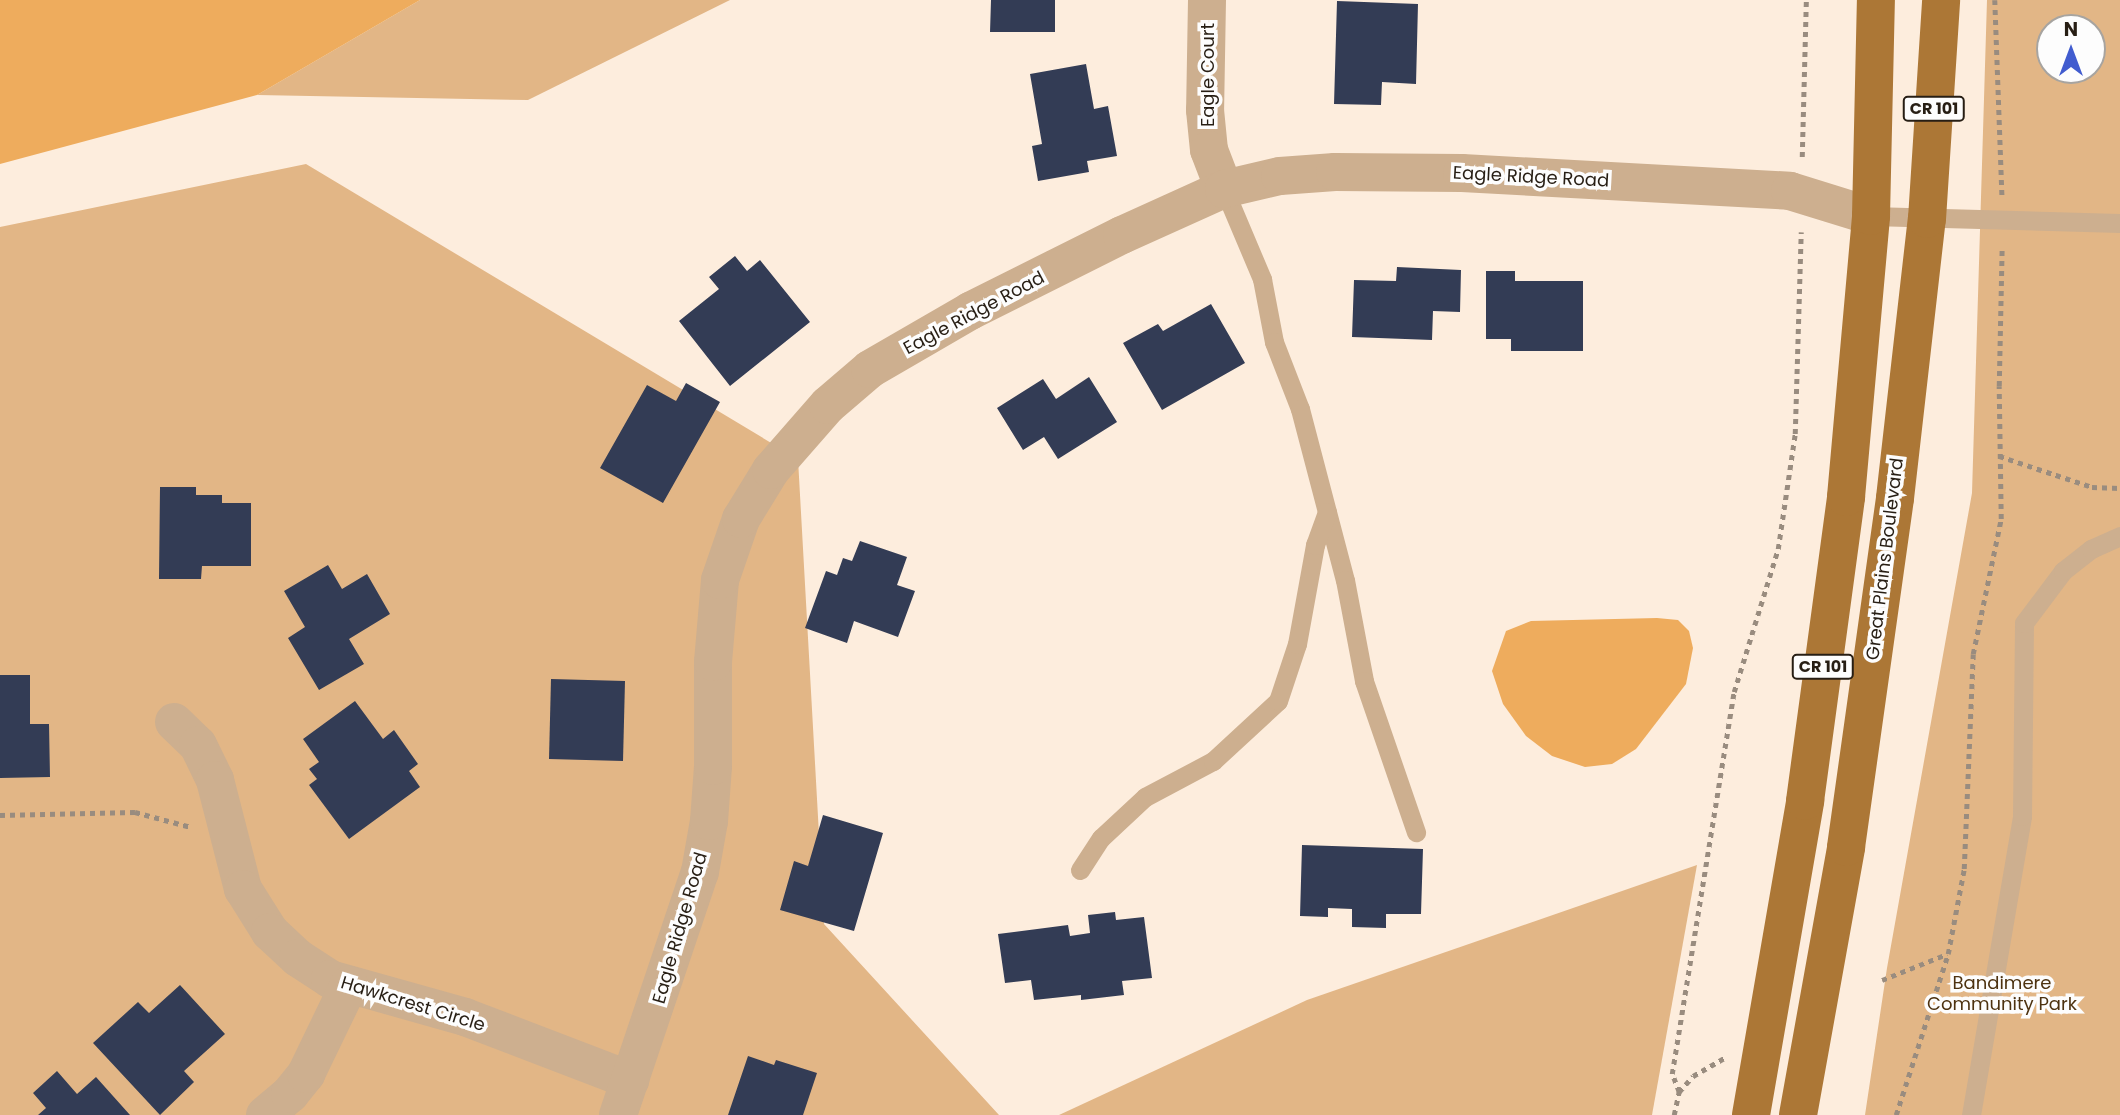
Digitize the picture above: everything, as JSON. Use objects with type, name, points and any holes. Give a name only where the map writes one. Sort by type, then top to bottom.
[{"type":"main road","name":"CR 101","points":[[1751,1115],[1805,801],[1844,511],[1871,216],[1876,0]]},
{"type":"main road","name":"Great Plains Boulevard","points":[[1798,1115],[1846,847],[1895,498],[1927,219],[1941,0]]},
{"type":"street","name":"Eagle Court","points":[[1208,0],[1205,110],[1209,150],[1224,188]]},
{"type":"street","name":"Eagle Ridge Road","points":[[618,1115],[686,920],[707,834],[713,766],[713,662],[720,580],[741,519],[771,470],[828,405],[870,369],[970,311],[1224,188],[1280,176],[1335,172],[1449,173],[1790,191],[1871,216]]},
{"type":"street","name":"Hawkcrest Circle","points":[[174,722],[198,745],[215,780],[243,888],[270,932],[298,958],[330,979],[465,1017],[630,1080]]},
{"type":"street","points":[[265,1115],[290,1094],[306,1074],[349,985]]},
{"type":"lane","points":[[1224,188],[1262,279],[1274,342],[1300,409],[1345,580],[1364,681],[1416,832]]},
{"type":"lane","points":[[1871,216],[2120,223]]},
{"type":"lane","points":[[1080,870],[1101,838],[1145,797],[1213,761],[1278,701],[1297,644],[1315,545],[1327,512]]},
{"type":"lane","points":[[1971,1115],[1994,998],[2022,816],[2024,623],[2041,596],[2063,571],[2091,548],[2120,536]]},
{"type":"path","points":[[1679,1092],[1672,1074],[1734,692],[1778,549],[1795,434],[1806,0]]},
{"type":"path","points":[[1896,1115],[1948,954],[1964,869],[1973,653],[2001,519],[1999,456],[2003,221],[1995,0]]},
{"type":"path","points":[[1999,456],[2092,487],[2120,488]]},
{"type":"path","points":[[0,816],[135,812],[192,827]]},
{"type":"path","points":[[1882,980],[1948,954]]},
{"type":"path","points":[[1674,1115],[1679,1092],[1693,1076],[1724,1057]]},
{"type":"green space","points":[[420,0],[730,0],[528,100],[257,95]]},
{"type":"green space","name":"Bandimere Community Park","points":[[1987,0],[2120,0],[2120,1115],[1865,1115],[1887,968],[1972,493]]},
{"type":"green space","points":[[306,164],[798,459],[824,924],[999,1115],[0,1115],[0,227]]},
{"type":"green space","points":[[1697,865],[1652,1115],[1059,1115],[1307,1000]]},
{"type":"shaded area","points":[[0,0],[420,0],[257,95],[0,164]]},
{"type":"shaded area","points":[[1657,618],[1678,620],[1689,631],[1693,648],[1686,684],[1636,749],[1612,764],[1585,767],[1552,756],[1526,736],[1503,704],[1492,671],[1506,631],[1531,621]]},
{"type":"building","points":[[991,0],[1055,0],[1055,32],[990,32]]},
{"type":"building","points":[[1337,1],[1418,4],[1416,84],[1382,82],[1381,105],[1334,104]]},
{"type":"building","points":[[1086,64],[1094,109],[1108,106],[1117,156],[1087,161],[1089,172],[1038,181],[1032,146],[1042,144],[1030,74]]},
{"type":"building","points":[[735,256],[747,271],[760,260],[810,322],[730,386],[679,321],[719,289],[709,277]]},
{"type":"building","points":[[1397,267],[1461,270],[1460,312],[1433,311],[1432,340],[1352,337],[1354,280],[1396,281]]},
{"type":"building","points":[[1486,271],[1515,271],[1515,281],[1583,281],[1583,351],[1511,351],[1511,339],[1486,339]]},
{"type":"building","points":[[1211,304],[1245,363],[1162,410],[1123,343],[1158,324],[1163,331]]},
{"type":"building","points":[[1089,377],[1117,422],[1058,459],[1044,437],[1023,450],[997,408],[1043,379],[1056,399]]},
{"type":"building","points":[[686,383],[720,402],[663,503],[600,468],[647,385],[676,401]]},
{"type":"building","points":[[160,487],[196,487],[196,495],[222,495],[222,503],[251,503],[251,566],[202,566],[201,579],[159,579]]},
{"type":"building","points":[[860,541],[907,557],[897,585],[915,591],[898,637],[854,621],[847,643],[805,628],[826,571],[837,575],[843,558],[852,561]]},
{"type":"building","points":[[328,565],[342,589],[367,574],[390,614],[349,639],[364,664],[319,690],[288,638],[305,627],[284,591]]},
{"type":"building","points":[[0,675],[30,675],[30,724],[49,724],[50,777],[0,778]]},
{"type":"building","points":[[551,679],[625,681],[623,761],[549,759]]},
{"type":"building","points":[[355,701],[383,739],[394,730],[418,764],[409,771],[420,787],[349,839],[309,785],[317,779],[309,769],[319,762],[303,739]]},
{"type":"building","points":[[823,815],[883,833],[854,931],[780,910],[794,861],[808,866]]},
{"type":"building","points":[[1302,845],[1423,849],[1421,914],[1386,914],[1386,928],[1352,927],[1352,909],[1328,908],[1328,917],[1300,916]]},
{"type":"building","points":[[1115,912],[1116,920],[1144,917],[1152,978],[1122,981],[1124,995],[1081,1000],[1081,995],[1034,1000],[1031,980],[1005,983],[998,934],[1068,925],[1070,936],[1090,933],[1088,915]]},
{"type":"building","points":[[180,985],[225,1034],[184,1071],[194,1082],[160,1115],[93,1043],[138,1002],[149,1013]]},
{"type":"building","points":[[748,1056],[774,1065],[776,1060],[817,1073],[803,1115],[728,1115]]},
{"type":"building","points":[[57,1071],[77,1094],[96,1077],[130,1115],[38,1115],[46,1108],[33,1093]]}]
